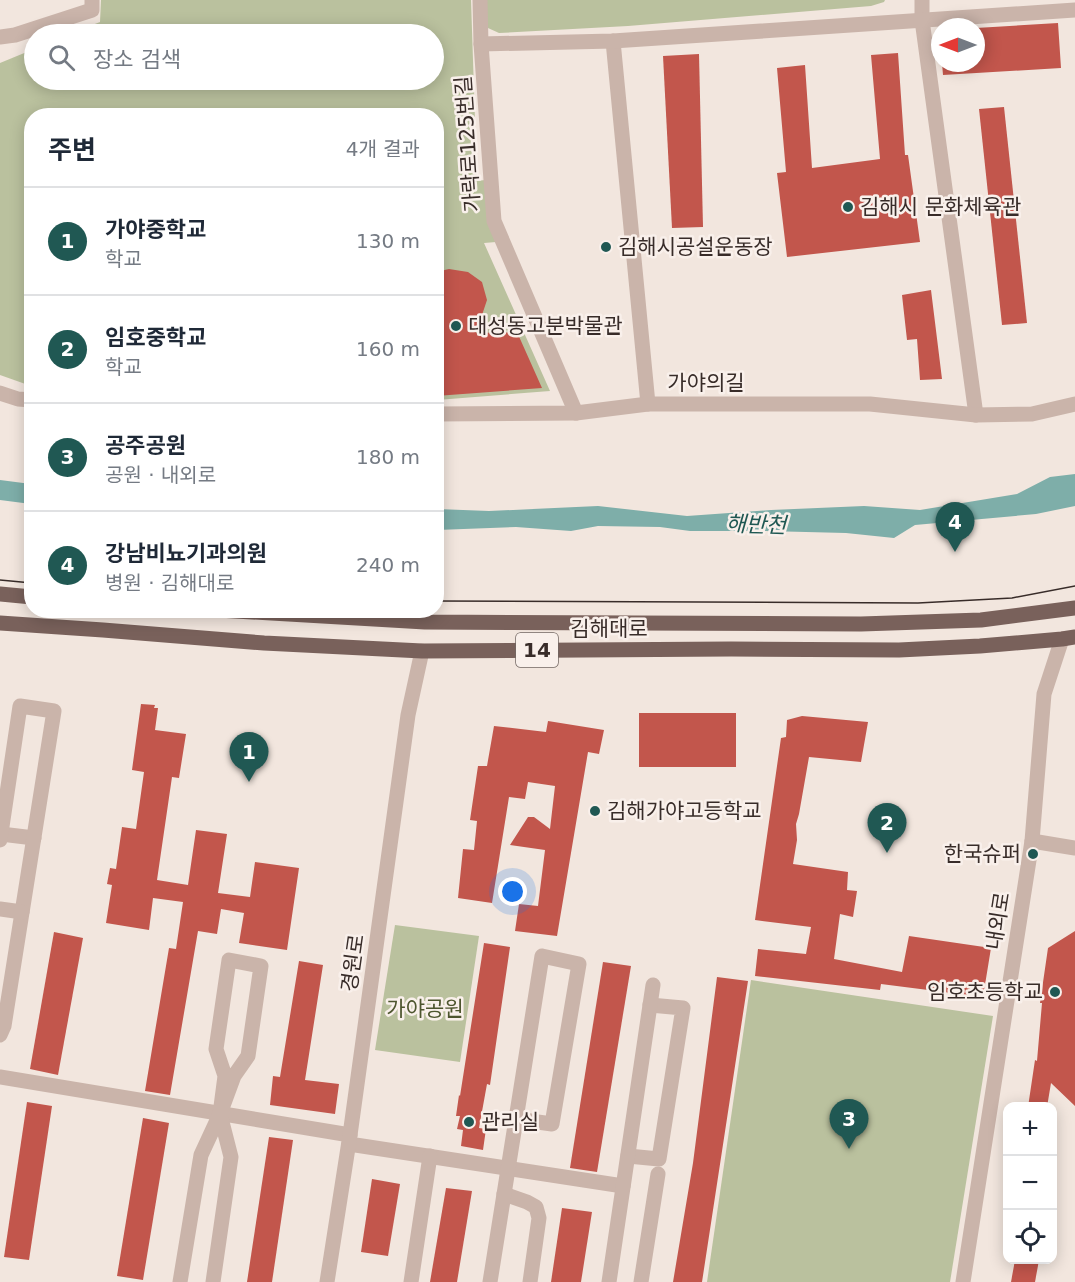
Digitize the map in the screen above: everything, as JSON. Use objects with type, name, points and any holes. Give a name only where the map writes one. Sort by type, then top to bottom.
[{"type":"main road","points":[[0,594],[24,596]]},
{"type":"main road","name":"김해대로","points":[[356,618],[425,622],[861,624],[981,620],[1075,608]]},
{"type":"main road","name":"김해대로","points":[[0,623],[264,643],[422,651],[899,650],[1068,638]]},
{"type":"street","points":[[49,24],[92,10],[92,0]]},
{"type":"street","name":"가락로125번길","points":[[480,0],[494,221],[576,413]]},
{"type":"street","points":[[922,0],[922,20],[976,415]]},
{"type":"street","points":[[481,44],[613,41],[1074,10]]},
{"type":"street","points":[[0,37],[24,32]]},
{"type":"street","points":[[613,41],[648,404]]},
{"type":"street","points":[[0,393],[24,399]]},
{"type":"street","name":"가야의길","points":[[444,414],[576,413],[648,404],[870,404],[976,415],[1032,414],[1075,404]]},
{"type":"street","name":"내외로","points":[[963,1282],[1032,841],[1044,694],[1068,638]]},
{"type":"street","name":"경원로","points":[[327,1282],[350,1140],[408,715],[422,651]]},
{"type":"street","points":[[0,1035],[4,1026],[34,838],[54,711],[20,706],[0,837],[34,838]]},
{"type":"street","points":[[1032,841],[1075,848]]},
{"type":"street","points":[[0,909],[22,912]]},
{"type":"street","points":[[490,1282],[508,1168],[542,956],[579,964],[552,1124],[516,1119]]},
{"type":"street","points":[[180,1282],[201,1155],[220,1114],[234,1076],[248,1056],[261,966],[229,960],[216,1049],[225,1076],[220,1114],[231,1157],[213,1282]]},
{"type":"street","points":[[609,1282],[653,985]]},
{"type":"street","points":[[628,1156],[659,1159],[683,1008],[650,1005]]},
{"type":"street","points":[[0,1077],[220,1114],[430,1156],[623,1186]]},
{"type":"street","points":[[411,1282],[430,1156]]},
{"type":"street","points":[[641,1282],[658,1174]]},
{"type":"street","points":[[504,1194],[536,1207],[539,1218],[530,1282]]},
{"type":"green space","points":[[101,0],[471,0],[477,181],[485,180],[496,242],[484,243],[550,391],[444,399],[444,108],[24,108],[24,384],[0,375],[0,63],[24,53],[24,90],[444,90],[444,24],[95,24],[100,22]]},
{"type":"green space","points":[[484,0],[885,0],[871,6],[628,26],[499,33],[488,28]]},
{"type":"green space","name":"가야공원","points":[[395,925],[479,936],[460,1062],[375,1050]]},
{"type":"green space","points":[[751,980],[993,1016],[950,1282],[707,1282]]},
{"type":"water","name":"해반천","points":[[1075,474],[1075,506],[1036,514],[915,525],[894,538],[846,533],[690,531],[660,527],[598,526],[571,531],[516,527],[444,530],[444,509],[489,511],[598,506],[687,516],[864,506],[920,510],[1017,494],[1050,477]]},
{"type":"water","points":[[0,480],[24,483],[24,503],[0,500]]},
{"type":"building","points":[[1058,23],[1061,68],[943,75],[943,72],[985,72],[985,27]]},
{"type":"building","name":"김해시 문화체육관","points":[[898,53],[905,155],[908,155],[920,242],[787,257],[777,173],[786,172],[777,68],[805,65],[812,168],[880,159],[871,55]]},
{"type":"building","points":[[699,54],[703,227],[672,228],[663,56]]},
{"type":"building","points":[[1004,107],[1027,323],[1002,325],[979,109]]},
{"type":"building","name":"대성동고분박물관","points":[[444,270],[468,272],[482,282],[487,300],[476,333],[517,332],[542,388],[444,395]]},
{"type":"building","points":[[931,290],[942,379],[920,380],[917,339],[907,340],[902,295]]},
{"type":"building","points":[[141,704],[155,705],[154,708],[158,708],[155,730],[186,734],[179,778],[172,777],[157,880],[188,885],[196,830],[227,834],[218,893],[250,897],[255,862],[299,868],[287,950],[239,943],[244,913],[221,909],[217,934],[198,931],[170,1095],[145,1091],[169,948],[176,949],[183,902],[153,898],[149,930],[106,923],[112,885],[107,884],[110,868],[116,869],[122,827],[136,829],[144,772],[132,770]]},
{"type":"building","points":[[639,713],[736,713],[736,767],[639,767]]},
{"type":"building","points":[[802,716],[868,722],[861,762],[809,757],[796,824],[797,840],[793,864],[848,872],[847,890],[857,891],[853,917],[840,914],[834,959],[902,972],[909,936],[991,948],[983,997],[881,984],[880,990],[755,976],[758,949],[806,954],[811,927],[755,920],[781,738],[786,737],[787,720]]},
{"type":"building","points":[[548,721],[604,730],[599,754],[588,752],[557,936],[515,931],[519,904],[538,906],[545,850],[510,845],[528,817],[534,817],[550,829],[555,786],[528,782],[525,799],[509,797],[492,903],[458,898],[463,849],[474,850],[477,821],[470,820],[478,766],[487,766],[494,726],[546,732]]},
{"type":"building","points":[[1075,931],[1075,1106],[1051,1083],[1048,1102],[1029,1102],[1035,1060],[1037,1061],[1042,1003],[1040,1003],[1048,948]]},
{"type":"building","points":[[54,932],[83,938],[58,1075],[30,1069]]},
{"type":"building","points":[[484,943],[510,947],[490,1085],[487,1084],[479,1128],[486,1129],[483,1150],[461,1146],[463,1130],[457,1129],[460,1116],[456,1116]]},
{"type":"building","points":[[299,961],[323,965],[305,1080],[339,1084],[335,1114],[270,1105],[273,1076],[280,1077]]},
{"type":"building","points":[[603,962],[631,966],[597,1172],[570,1168]]},
{"type":"building","points":[[717,977],[748,981],[702,1282],[673,1282],[693,1163]]},
{"type":"building","points":[[27,1102],[52,1106],[29,1260],[4,1257]]},
{"type":"building","points":[[143,1118],[169,1123],[143,1280],[117,1276]]},
{"type":"building","points":[[269,1137],[293,1140],[272,1282],[247,1282]]},
{"type":"building","points":[[372,1179],[400,1184],[388,1256],[361,1252]]},
{"type":"building","points":[[446,1188],[472,1191],[457,1282],[430,1282]]},
{"type":"building","points":[[562,1208],[592,1212],[581,1282],[551,1282]]},
{"type":"building","points":[[1014,1264],[1038,1264],[1035,1282],[1011,1282]]},
{"type":"tram line","points":[[0,580],[24,582]]},
{"type":"tram line","points":[[444,601],[918,603],[1012,598],[1075,586]]},
{"type":"place","name":"김해시 문화체육관","points":[[848,207]]},
{"type":"place","name":"김해시공설운동장","points":[[606,247]]},
{"type":"place","name":"대성동고분박물관","points":[[456,326]]},
{"type":"place","name":"강남비뇨기과의원","points":[[955,552]]},
{"type":"place","name":"가야중학교","points":[[249,782]]},
{"type":"place","name":"김해가야고등학교","points":[[595,811]]},
{"type":"place","name":"임호중학교","points":[[887,853]]},
{"type":"place","name":"한국슈퍼","points":[[1033,854]]},
{"type":"place","name":"임호초등학교","points":[[1055,992]]},
{"type":"place","name":"관리실","points":[[469,1122]]},
{"type":"place","name":"공주공원","points":[[849,1149]]}]
